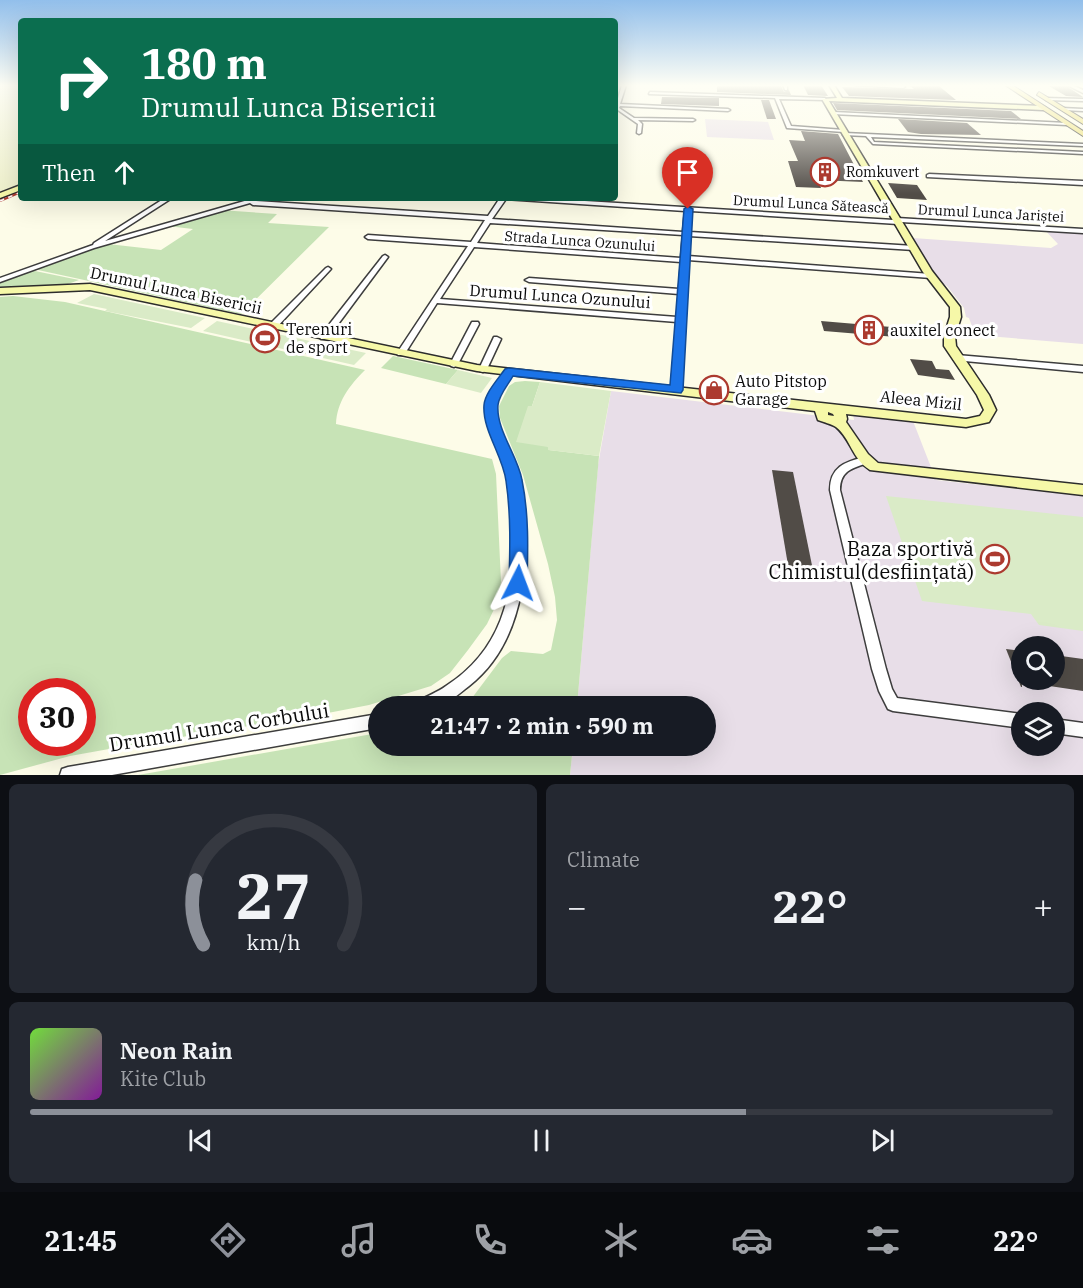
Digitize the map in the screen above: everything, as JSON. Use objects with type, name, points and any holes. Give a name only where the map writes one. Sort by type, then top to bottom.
[{"type":"main road","points":[[1063,121],[1083,134]]},
{"type":"street","points":[[636,121],[640,124],[639,133]]},
{"type":"street","points":[[786,121],[789,127],[867,135],[1083,145]]},
{"type":"street","name":"Aleea Mizil","points":[[830,414],[951,422],[980,422],[989,415],[989,404],[950,346],[948,338],[956,310],[931,276],[838,121]]},
{"type":"street","points":[[1007,121],[1067,124]]},
{"type":"street","points":[[867,135],[873,143],[1083,153]]},
{"type":"street","points":[[962,139],[970,148]]},
{"type":"street","points":[[1015,142],[1026,150]]},
{"type":"street","points":[[929,176],[1083,183]]},
{"type":"street","points":[[0,196],[18,188]]},
{"type":"street","points":[[92,247],[165,201]]},
{"type":"street","points":[[0,280],[92,247],[243,201],[687,234],[914,248]]},
{"type":"street","points":[[401,353],[501,201]]},
{"type":"street","name":"Drumul Lunca Sătească","points":[[557,201],[898,221]]},
{"type":"street","points":[[688,209],[676,390],[765,401],[830,414],[849,432],[857,452],[864,461],[885,470],[1083,490]]},
{"type":"street","name":"Drumul Lunca Jariștei","points":[[898,221],[1083,231]]},
{"type":"street","name":"Strada Lunca Ozunului","points":[[368,237],[931,276]]},
{"type":"street","points":[[324,337],[385,257]]},
{"type":"street","name":"Drumul Lunca Bisericii","points":[[273,327],[328,269]]},
{"type":"street","name":"Drumul Lunca Ozunului","points":[[529,280],[683,292]]},
{"type":"street","name":"Drumul Lunca Bisericii","points":[[0,291],[90,287],[454,364],[676,390]]},
{"type":"street","name":"Drumul Lunca Ozunului","points":[[436,301],[681,320]]},
{"type":"street","points":[[454,364],[475,324]]},
{"type":"street","points":[[483,369],[497,339]]},
{"type":"street","points":[[957,358],[1083,369]]},
{"type":"street","points":[[442,696],[453,690],[484,662],[507,626],[517,596],[520,539],[514,479],[491,408],[497,390],[509,372]]},
{"type":"street","points":[[864,461],[848,465],[839,472],[834,483],[879,669],[893,704],[1011,720]]},
{"type":"street","name":"Drumul Lunca Corbului","points":[[68,775],[109,766],[368,723]]},
{"type":"street","points":[[1065,728],[1083,730]]},
{"type":"shaded area","points":[[705,121],[751,121],[768,122],[774,140],[707,137]]},
{"type":"shaded area","points":[[1042,227],[1083,229],[1083,344],[975,335],[964,308],[947,286],[939,280],[913,238],[1051,248],[1058,244]]},
{"type":"shaded area","points":[[611,391],[854,420],[853,414],[913,421],[936,480],[1083,496],[1083,775],[570,775],[572,756],[716,756],[716,696],[578,696],[598,465]]},
{"type":"green space","points":[[0,121],[18,121],[18,186],[0,194]]},
{"type":"green space","points":[[220,210],[277,214],[268,223],[329,227],[241,314],[38,270],[40,267],[108,244],[161,250],[193,229],[167,226]]},
{"type":"green space","points":[[31,271],[79,280],[65,285],[0,289],[0,282]]},
{"type":"green space","points":[[94,294],[205,318],[191,328],[105,311],[107,309],[77,303]]},
{"type":"green space","points":[[13,296],[65,302],[365,370],[345,395],[336,424],[492,459],[496,474],[501,582],[497,603],[487,624],[450,673],[431,686],[398,696],[368,696],[368,705],[96,751],[96,678],[18,678],[18,756],[70,756],[0,775],[0,297]]},
{"type":"green space","name":"Terenuri de sport","points":[[217,321],[366,353],[354,365],[203,331]]},
{"type":"green space","points":[[393,356],[458,370],[446,384],[381,368]]},
{"type":"green space","points":[[458,370],[492,378],[481,393],[446,384]]},
{"type":"green space","points":[[515,382],[540,382],[532,406],[549,450],[599,456],[578,696],[474,696],[502,658],[511,651],[543,654],[551,650],[557,620],[548,564],[523,475],[500,418],[499,406],[509,386]]},
{"type":"green space","points":[[540,382],[611,391],[599,456],[548,450],[548,447],[516,442],[528,406],[532,406]]},
{"type":"green space","name":"Baza sportivă Chimistul(desființată)","points":[[886,496],[1083,517],[1083,631],[1039,625],[1031,614],[922,601]]},
{"type":"green space","points":[[368,735],[368,756],[572,756],[570,775],[138,775]]},
{"type":"building","points":[[900,121],[967,123],[981,135],[921,134],[908,132]]},
{"type":"building","points":[[801,131],[838,134],[863,182],[818,180],[821,188],[796,187],[788,161],[798,161],[789,140],[805,141]]},
{"type":"building","points":[[888,183],[917,185],[927,200],[897,198]]},
{"type":"building","name":"auxitel conect","points":[[821,321],[915,329],[920,339],[824,331]]},
{"type":"building","points":[[910,359],[932,361],[936,369],[949,370],[955,380],[918,375]]},
{"type":"building","points":[[772,470],[793,472],[815,580],[790,577]]},
{"type":"building","points":[[1006,649],[1011,650],[1011,662]]},
{"type":"building","points":[[1065,657],[1083,659],[1083,691],[1065,688]]},
{"type":"railway","points":[[0,201],[18,193]]},
{"type":"place","name":"Romkuvert","points":[[825,172]]},
{"type":"place","name":"auxitel conect","points":[[869,330]]},
{"type":"place","name":"Terenuri de sport","points":[[265,338]]},
{"type":"place","name":"Auto Pitstop Garage","points":[[714,390]]},
{"type":"place","name":"Baza sportivă Chimistul(desființată)","points":[[995,559]]},
{"type":"route","points":[[518,583],[520,539],[514,479],[491,412],[492,398],[509,372],[676,390],[688,209]]}]
